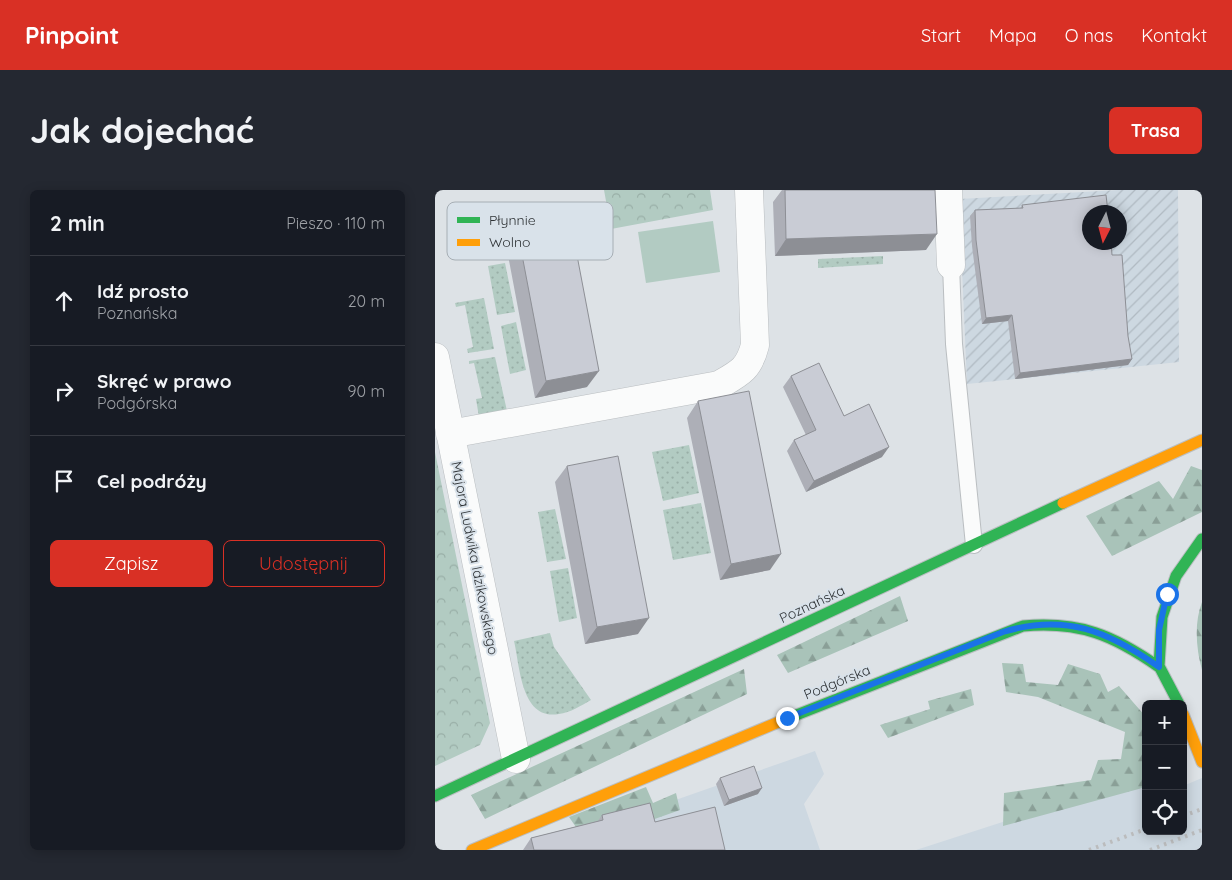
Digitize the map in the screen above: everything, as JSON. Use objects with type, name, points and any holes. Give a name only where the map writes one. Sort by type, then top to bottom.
[{"type":"street","points":[[451,434],[719,385],[740,373],[751,361],[755,345],[749,190]]},
{"type":"street","points":[[948,190],[951,265]]},
{"type":"street","name":"Majora Ludwika Idzikowskiego","points":[[435,357],[515,759]]},
{"type":"street","name":"Poznańska","points":[[435,796],[1202,440]]},
{"type":"street","points":[[1177,700],[1159,667],[1159,630],[1167,594],[1180,565],[1202,539]]},
{"type":"street","name":"Podgórska","points":[[472,850],[728,742],[1023,626],[1067,623],[1090,629],[1130,648],[1159,667]]},
{"type":"street","points":[[1187,724],[1202,762]]},
{"type":"lane","points":[[951,265],[954,344],[975,545]]},
{"type":"shaded area","points":[[1119,190],[1178,190],[1179,362],[967,384],[959,199]]},
{"type":"shaded area","points":[[815,751],[824,774],[804,804],[820,850],[533,850]]},
{"type":"shaded area","points":[[1141,777],[1142,835],[1187,835],[1187,784],[1202,778],[1202,850],[916,850]]},
{"type":"green space","points":[[604,190],[710,190],[713,210],[613,229],[613,202],[606,202]]},
{"type":"green space","points":[[713,221],[720,272],[646,283],[638,232]]},
{"type":"green space","points":[[883,256],[883,264],[818,268],[818,259]]},
{"type":"green space","points":[[505,263],[515,312],[497,315],[488,266]]},
{"type":"green space","points":[[484,298],[494,349],[468,353],[467,349],[473,347],[465,305],[456,307],[455,303]]},
{"type":"green space","points":[[516,322],[526,370],[510,374],[501,326]]},
{"type":"green space","points":[[495,357],[507,411],[479,417],[476,399],[482,398],[474,363],[469,364],[469,361]]},
{"type":"green space","points":[[689,445],[699,493],[663,501],[652,452]]},
{"type":"green space","points":[[435,452],[490,723],[480,745],[435,766]]},
{"type":"green space","points":[[1191,466],[1202,470],[1202,512],[1112,556],[1086,516],[1159,481],[1173,499]]},
{"type":"green space","points":[[701,503],[711,553],[673,560],[663,510]]},
{"type":"green space","points":[[555,509],[566,559],[547,562],[538,512]]},
{"type":"green space","points":[[568,568],[577,618],[559,622],[550,571]]},
{"type":"green space","points":[[900,596],[908,621],[788,673],[777,655]]},
{"type":"green space","points":[[1202,602],[1202,670],[1197,636],[1199,610]]},
{"type":"green space","points":[[550,633],[554,647],[591,700],[572,710],[559,714],[546,714],[537,709],[530,701],[521,677],[514,641]]},
{"type":"green space","points":[[1002,663],[1023,664],[1026,682],[1058,685],[1068,664],[1100,674],[1108,692],[1119,686],[1142,712],[1142,788],[1003,826],[1004,793],[1091,780],[1098,760],[1121,759],[1125,732],[1038,697],[1006,692]]},
{"type":"green space","points":[[744,669],[747,694],[485,819],[471,795]]},
{"type":"green space","points":[[971,689],[974,705],[888,738],[880,725],[930,709],[928,701]]},
{"type":"green space","points":[[646,787],[653,803],[676,793],[680,810],[649,821],[580,833],[569,817]]},
{"type":"building","points":[[785,190],[935,190],[937,234],[786,239]]},
{"type":"building","points":[[1106,195],[1107,205],[1082,205],[1082,250],[1112,250],[1112,255],[1122,255],[1128,336],[1132,359],[1020,373],[1012,315],[986,318],[976,240],[975,210],[1023,208],[1022,205]]},
{"type":"building","points":[[523,260],[578,260],[599,371],[546,381]]},
{"type":"building","points":[[819,363],[844,416],[869,404],[889,447],[814,481],[794,440],[816,430],[791,376]]},
{"type":"building","points":[[749,391],[781,554],[731,564],[698,401]]},
{"type":"building","points":[[618,456],[649,618],[597,627],[567,466]]},
{"type":"building","points":[[754,766],[762,788],[729,800],[720,778]]},
{"type":"building","points":[[650,803],[655,822],[715,807],[725,850],[534,850],[531,838],[603,820],[602,815]]},
{"type":"railway","points":[[1187,815],[1202,809]]},
{"type":"railway","points":[[1089,850],[1142,830]]},
{"type":"railway","points":[[1150,850],[1202,830]]},
{"type":"traffic: fast","points":[[435,796],[1063,503]]},
{"type":"traffic: fast","points":[[1177,700],[1159,666],[1162,617],[1176,576],[1202,539]]},
{"type":"traffic: fast","points":[[781,721],[1023,626],[1043,625],[1079,628],[1126,646],[1159,667]]},
{"type":"traffic: slow","points":[[1063,503],[1202,440]]},
{"type":"traffic: slow","points":[[472,850],[781,721]]},
{"type":"traffic: slow","points":[[1187,724],[1202,762]]},
{"type":"route","points":[[787,718],[1003,632],[1023,626],[1067,623],[1090,629],[1111,637],[1146,657],[1159,667],[1159,630],[1167,594]]}]
